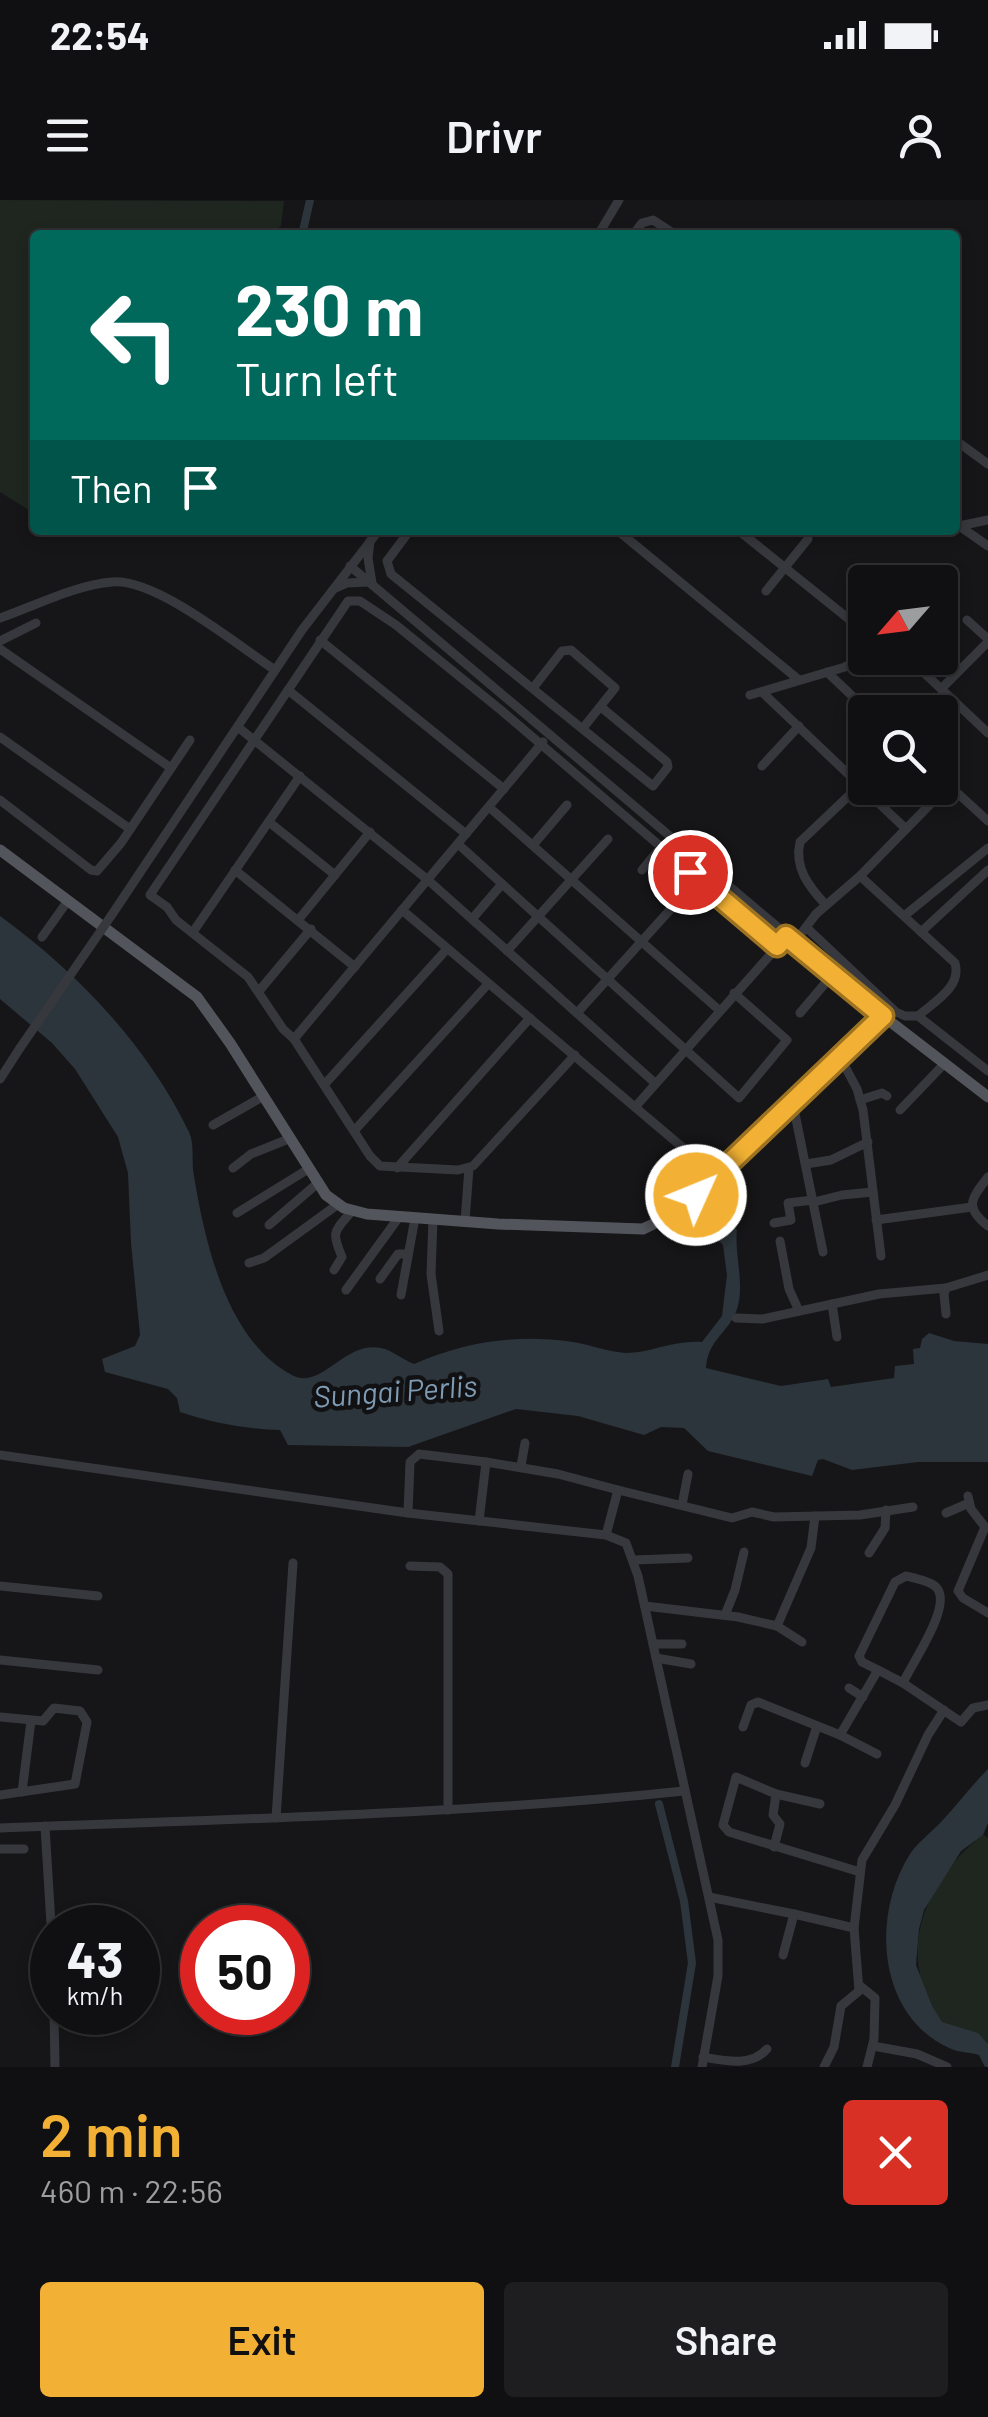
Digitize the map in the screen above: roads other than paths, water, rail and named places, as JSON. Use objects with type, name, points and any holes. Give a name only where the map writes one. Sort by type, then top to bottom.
[{"type":"main road","points":[[0,850],[197,998],[319,1182],[337,1205],[352,1211],[465,1221],[643,1228],[676,1213],[883,1016],[988,1097]]},
{"type":"street","points":[[601,230],[620,200]]},
{"type":"street","points":[[636,230],[642,222],[652,220],[668,230]]},
{"type":"street","points":[[960,444],[988,464]]},
{"type":"street","points":[[960,525],[988,520]]},
{"type":"street","points":[[960,527],[988,546]]},
{"type":"street","points":[[0,1079],[287,652],[330,590],[375,535]]},
{"type":"street","points":[[406,535],[389,558],[391,574],[653,786],[668,767],[666,761],[601,707]]},
{"type":"street","points":[[623,535],[798,680]]},
{"type":"street","points":[[744,535],[848,618]]},
{"type":"street","points":[[766,591],[808,539]]},
{"type":"street","points":[[370,541],[372,583]]},
{"type":"street","points":[[350,566],[654,821],[840,970],[883,1016]]},
{"type":"street","points":[[0,618],[82,590],[112,582],[125,584],[170,599],[275,670]]},
{"type":"street","points":[[330,590],[347,582],[372,583]]},
{"type":"street","points":[[469,1168],[396,1168],[374,1162],[259,991],[150,894],[320,640],[352,599],[360,600],[396,626],[542,744],[777,946]]},
{"type":"street","points":[[396,626],[408,612]]},
{"type":"street","points":[[942,690],[988,640],[968,620]]},
{"type":"street","points":[[0,641],[36,622]]},
{"type":"street","points":[[320,640],[504,789]]},
{"type":"street","points":[[533,688],[568,648],[615,688],[584,728]]},
{"type":"street","points":[[0,649],[171,768]]},
{"type":"street","points":[[257,658],[287,652]]},
{"type":"street","points":[[257,658],[265,685]]},
{"type":"street","points":[[750,696],[848,664]]},
{"type":"street","points":[[828,672],[852,695]]},
{"type":"street","points":[[926,675],[988,732]]},
{"type":"street","points":[[288,690],[466,834]]},
{"type":"street","points":[[762,692],[848,773]]},
{"type":"street","points":[[294,1039],[542,744],[558,709]]},
{"type":"street","points":[[762,766],[799,726]]},
{"type":"street","points":[[239,728],[428,880],[655,1084]]},
{"type":"street","points":[[0,737],[130,828]]},
{"type":"street","points":[[0,800],[95,871],[104,865],[190,740]]},
{"type":"street","points":[[193,932],[300,776]]},
{"type":"street","points":[[958,793],[988,821]]},
{"type":"street","points":[[824,903],[804,878],[798,856],[800,842],[848,796]]},
{"type":"street","points":[[532,845],[568,805]]},
{"type":"street","points":[[881,805],[906,828]]},
{"type":"street","points":[[636,1106],[777,946],[798,936],[824,903],[860,876],[929,805]]},
{"type":"street","points":[[489,807],[720,1010]]},
{"type":"street","points":[[644,832],[654,821]]},
{"type":"street","points":[[269,822],[334,875]]},
{"type":"street","points":[[299,919],[370,832]]},
{"type":"street","points":[[507,951],[608,840]]},
{"type":"street","points":[[458,844],[738,1098],[787,1040],[734,994]]},
{"type":"street","points":[[642,870],[661,847]]},
{"type":"street","points":[[904,916],[988,848]]},
{"type":"street","points":[[235,870],[355,966]]},
{"type":"street","points":[[921,932],[988,870]]},
{"type":"street","points":[[860,876],[951,958],[958,973],[954,984],[918,1016]]},
{"type":"street","points":[[472,920],[502,884]]},
{"type":"street","points":[[578,1014],[678,901]]},
{"type":"street","points":[[42,937],[67,902]]},
{"type":"street","points":[[402,910],[688,1152]]},
{"type":"street","points":[[259,991],[311,930]]},
{"type":"street","points":[[798,936],[896,1012],[918,1016],[988,1071]]},
{"type":"street","points":[[324,1085],[447,949]]},
{"type":"street","points":[[800,1013],[840,970]]},
{"type":"street","points":[[354,1131],[488,984]]},
{"type":"street","points":[[396,1168],[530,1018]]},
{"type":"street","points":[[900,1110],[968,1055]]},
{"type":"street","points":[[465,1221],[469,1168],[575,1056]]},
{"type":"street","points":[[841,1059],[860,1100],[881,1256]]},
{"type":"street","points":[[860,1100],[882,1093],[887,1096]]},
{"type":"street","points":[[212,1125],[264,1096]]},
{"type":"street","points":[[793,1104],[823,1252]]},
{"type":"street","points":[[233,1168],[251,1154],[292,1138]]},
{"type":"street","points":[[806,1164],[831,1160],[868,1142]]},
{"type":"street","points":[[700,1162],[716,1177]]},
{"type":"street","points":[[237,1213],[310,1168]]},
{"type":"street","points":[[988,1177],[972,1200],[976,1217],[988,1226]]},
{"type":"street","points":[[270,1225],[319,1182]]},
{"type":"street","points":[[791,1220],[787,1204],[873,1192]]},
{"type":"street","points":[[249,1264],[264,1258],[337,1205]]},
{"type":"street","points":[[876,1220],[972,1207]]},
{"type":"street","points":[[334,1270],[342,1257],[334,1232],[352,1211]]},
{"type":"street","points":[[346,1290],[399,1217]]},
{"type":"street","points":[[401,1294],[415,1218]]},
{"type":"street","points":[[433,1219],[431,1274],[439,1332]]},
{"type":"street","points":[[774,1223],[804,1220]]},
{"type":"street","points":[[780,1241],[790,1292],[799,1311]]},
{"type":"street","points":[[380,1279],[398,1254],[407,1254]]},
{"type":"street","points":[[736,1318],[762,1320],[879,1294],[946,1288],[988,1275]]},
{"type":"street","points":[[946,1288],[946,1314]]},
{"type":"street","points":[[832,1304],[837,1337]]},
{"type":"street","points":[[521,1466],[525,1443]]},
{"type":"street","points":[[408,1513],[413,1456],[418,1454],[521,1466],[732,1518],[752,1512],[771,1516],[860,1515],[914,1507]]},
{"type":"street","points":[[0,1455],[408,1513],[606,1535],[626,1543],[645,1606],[709,1898],[719,1965],[702,2062],[743,2062],[757,2058],[767,2048]]},
{"type":"street","points":[[479,1521],[486,1462]]},
{"type":"street","points":[[682,1505],[688,1474]]},
{"type":"street","points":[[606,1535],[618,1490]]},
{"type":"street","points":[[946,1513],[968,1500],[985,1527],[958,1590],[963,1598],[988,1613]]},
{"type":"street","points":[[870,1553],[886,1528],[886,1510]]},
{"type":"street","points":[[777,1626],[810,1548],[814,1516]]},
{"type":"street","points":[[724,1615],[744,1552]]},
{"type":"street","points":[[634,1560],[688,1558]]},
{"type":"street","points":[[276,1818],[293,1563]]},
{"type":"street","points":[[410,1566],[440,1567],[448,1574],[448,1810]]},
{"type":"street","points":[[903,1682],[938,1614],[940,1593],[934,1585],[909,1576],[895,1582],[859,1656],[862,1662],[903,1682],[960,1722],[972,1708],[988,1705]]},
{"type":"street","points":[[0,1586],[98,1596]]},
{"type":"street","points":[[645,1606],[777,1626],[802,1642]]},
{"type":"street","points":[[653,1644],[682,1644]]},
{"type":"street","points":[[656,1658],[691,1664]]},
{"type":"street","points":[[0,1660],[98,1670]]},
{"type":"street","points":[[840,1736],[878,1670]]},
{"type":"street","points":[[848,1688],[863,1697]]},
{"type":"street","points":[[743,1727],[756,1702],[877,1754]]},
{"type":"street","points":[[0,1717],[43,1721],[54,1708],[80,1712],[87,1722],[74,1784],[0,1796]]},
{"type":"street","points":[[827,2064],[841,2006],[858,1992],[854,1928],[862,1860],[944,1710]]},
{"type":"street","points":[[22,1792],[31,1722]]},
{"type":"street","points":[[806,1763],[817,1726]]},
{"type":"street","points":[[820,1804],[776,1794],[736,1777],[723,1825],[729,1832],[774,1848],[860,1872]]},
{"type":"street","points":[[0,1828],[448,1810],[684,1792]]},
{"type":"street","points":[[774,1848],[780,1824],[773,1814],[776,1794]]},
{"type":"street","points":[[45,1826],[50,1905]]},
{"type":"street","points":[[0,1849],[24,1850]]},
{"type":"street","points":[[709,1898],[854,1928]]},
{"type":"street","points":[[782,1955],[794,1914]]},
{"type":"street","points":[[859,1985],[876,1998],[873,2046],[867,2067]]},
{"type":"street","points":[[54,2035],[55,2067]]},
{"type":"street","points":[[873,2046],[916,2054],[947,2067]]},
{"type":"water","name":"Sungai Perlis","points":[[0,916],[83,986],[153,1069],[191,1137],[193,1171],[205,1231],[235,1315],[270,1359],[292,1375],[313,1377],[367,1348],[385,1349],[414,1364],[453,1350],[512,1339],[573,1342],[626,1353],[702,1342],[722,1316],[727,1275],[723,1245],[691,1213],[699,1207],[723,1218],[737,1230],[740,1281],[736,1312],[710,1351],[706,1368],[781,1386],[828,1379],[831,1387],[894,1378],[895,1366],[914,1364],[913,1349],[920,1348],[929,1333],[954,1341],[988,1344],[988,1462],[918,1462],[852,1470],[823,1459],[818,1460],[812,1476],[708,1451],[684,1428],[661,1427],[644,1435],[578,1416],[516,1409],[408,1447],[288,1445],[280,1430],[230,1425],[180,1412],[177,1398],[168,1389],[105,1372],[102,1359],[135,1346],[140,1335],[128,1173],[118,1137],[75,1069],[52,1043],[0,999]]},
{"type":"water","points":[[988,1769],[988,1823],[983,1835],[961,1851],[924,1910],[916,1965],[942,2022],[978,2033],[988,2044],[985,2067],[979,2055],[956,2051],[925,2033],[907,2012],[888,1962],[886,1933],[898,1878],[910,1854]]},
{"type":"waterway","points":[[303,230],[310,200]]},
{"type":"waterway","points":[[659,1804],[684,1901],[692,1963],[675,2067]]}]
